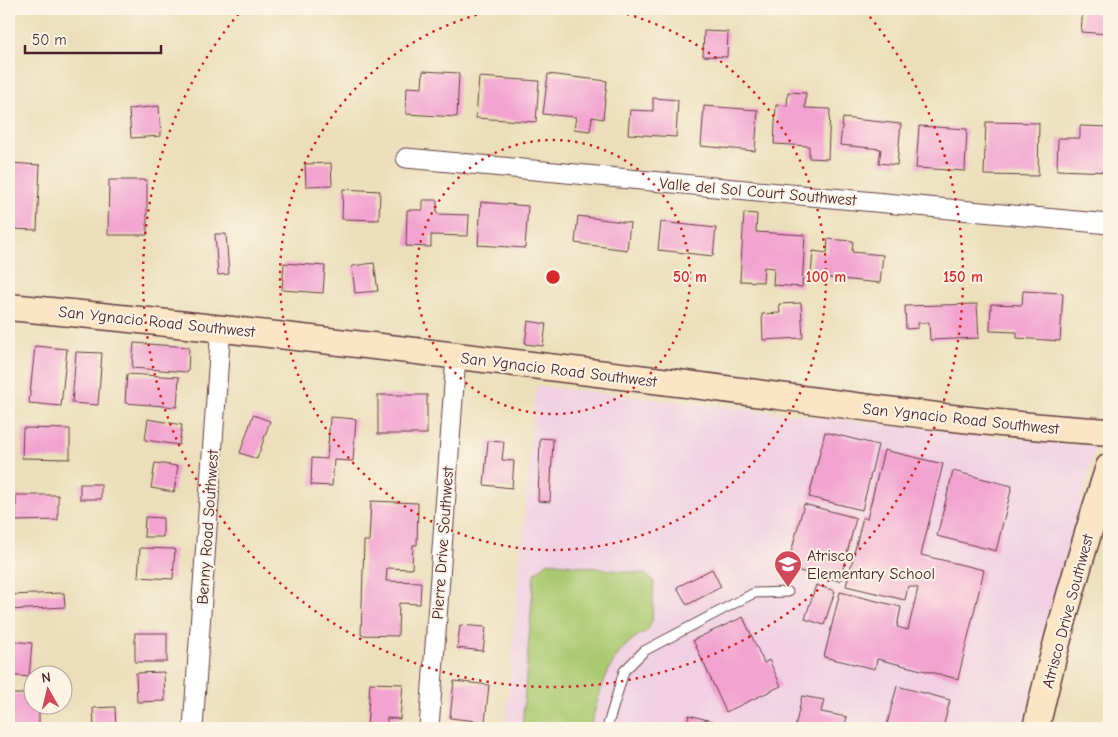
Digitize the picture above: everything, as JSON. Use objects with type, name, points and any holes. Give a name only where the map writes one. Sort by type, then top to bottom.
[{"type":"street","name":"Valle del Sol Court Southwest","points":[[406,158],[1109,224]]},
{"type":"street","name":"San Ygnacio Road Southwest","points":[[9,306],[221,327],[669,382],[850,407],[1033,427],[1109,432]]},
{"type":"street","name":"Benny Road Southwest","points":[[193,728],[221,327]]},
{"type":"street","name":"Pierre Drive Southwest","points":[[428,728],[456,357]]},
{"type":"street","name":"Atrisco Drive Southwest","points":[[1036,728],[1053,651],[1075,572],[1109,467]]},
{"type":"lane","points":[[608,728],[624,671],[644,651],[754,593],[788,592]]},
{"type":"shaded area","name":"Atrisco Elementary School","points":[[536,386],[1095,447],[1023,728],[505,728]]},
{"type":"green space","points":[[548,562],[645,574],[654,582],[652,621],[647,631],[623,648],[608,672],[590,728],[522,728],[534,574]]},
{"type":"building","points":[[1083,9],[1109,9],[1109,34],[1081,32]]},
{"type":"building","points":[[704,31],[728,32],[727,57],[703,56]]},
{"type":"building","points":[[423,71],[459,73],[457,117],[406,114],[407,87],[422,88]]},
{"type":"building","points":[[548,74],[607,81],[603,119],[592,117],[590,131],[574,129],[576,117],[543,114]]},
{"type":"building","points":[[479,77],[539,81],[536,122],[476,118]]},
{"type":"building","points":[[788,92],[806,93],[805,108],[830,109],[828,159],[809,158],[809,146],[774,144],[776,105],[787,106]]},
{"type":"building","points":[[653,98],[678,100],[676,137],[628,134],[630,110],[653,111]]},
{"type":"building","points":[[159,106],[161,136],[131,138],[129,109]]},
{"type":"building","points":[[704,106],[758,110],[755,151],[701,146]]},
{"type":"building","points":[[843,118],[901,124],[897,165],[879,163],[881,149],[840,145]]},
{"type":"building","points":[[986,122],[1039,123],[1038,176],[984,175]]},
{"type":"building","points":[[919,126],[967,129],[965,171],[916,168]]},
{"type":"building","points":[[1080,126],[1109,127],[1109,172],[1057,170],[1058,138],[1080,138]]},
{"type":"building","points":[[9,163],[40,165],[37,230],[9,229]]},
{"type":"building","points":[[331,163],[332,185],[306,186],[305,164]]},
{"type":"building","points":[[109,180],[147,180],[147,235],[108,235]]},
{"type":"building","points":[[343,189],[380,191],[379,220],[342,219]]},
{"type":"building","points":[[423,200],[437,200],[437,214],[469,215],[468,236],[431,235],[431,247],[406,246],[407,210],[423,210]]},
{"type":"building","points":[[481,202],[528,206],[525,248],[478,245]]},
{"type":"building","points":[[744,213],[757,214],[756,232],[805,235],[802,287],[773,285],[774,268],[764,267],[763,282],[740,281]]},
{"type":"building","points":[[578,216],[630,223],[627,250],[575,243]]},
{"type":"building","points":[[661,222],[716,228],[713,256],[658,250]]},
{"type":"building","points":[[215,234],[226,234],[229,274],[218,275]]},
{"type":"building","points":[[828,239],[853,241],[852,252],[883,255],[880,283],[811,276],[813,251],[827,253]]},
{"type":"building","points":[[284,263],[325,266],[323,293],[282,290]]},
{"type":"building","points":[[374,263],[378,291],[355,293],[352,266]]},
{"type":"building","points":[[1023,291],[1063,293],[1060,341],[1017,338],[1017,332],[990,331],[991,304],[1022,305]]},
{"type":"building","points":[[801,303],[803,338],[763,340],[762,314],[780,313],[779,304]]},
{"type":"building","points":[[977,304],[979,338],[930,340],[929,322],[918,323],[918,328],[906,329],[905,306]]},
{"type":"building","points":[[528,321],[546,324],[543,346],[525,344]]},
{"type":"building","points":[[134,343],[189,347],[188,372],[132,368]]},
{"type":"building","points":[[35,346],[67,349],[61,406],[29,403]]},
{"type":"building","points":[[76,352],[102,353],[98,405],[72,403]]},
{"type":"building","points":[[127,374],[179,377],[177,407],[125,403]]},
{"type":"building","points":[[378,395],[427,395],[427,434],[378,434]]},
{"type":"building","points":[[253,415],[270,421],[257,459],[240,453]]},
{"type":"building","points":[[330,417],[356,419],[353,461],[334,460],[332,486],[311,485],[312,458],[327,459]]},
{"type":"building","points":[[148,419],[182,425],[179,445],[145,440]]},
{"type":"building","points":[[23,428],[70,429],[70,459],[22,458]]},
{"type":"building","points":[[825,432],[878,445],[862,510],[809,497]]},
{"type":"building","points":[[540,438],[553,439],[550,502],[538,501]]},
{"type":"building","points":[[488,441],[504,442],[502,460],[514,461],[512,488],[484,485]]},
{"type":"building","points":[[884,450],[943,464],[921,555],[984,570],[958,679],[877,659],[875,669],[824,657],[840,592],[901,607],[897,627],[908,630],[918,588],[908,586],[905,600],[846,586],[863,517],[867,519]]},
{"type":"building","points":[[155,463],[178,466],[174,492],[151,488]]},
{"type":"building","points":[[953,471],[1012,486],[996,551],[937,536]]},
{"type":"building","points":[[80,484],[101,484],[101,499],[80,499]]},
{"type":"building","points":[[16,495],[58,495],[58,520],[16,521]]},
{"type":"building","points":[[371,501],[418,503],[417,545],[413,545],[412,569],[387,568],[386,581],[421,582],[420,604],[399,603],[398,636],[361,635],[364,541],[369,541]]},
{"type":"building","points":[[804,504],[856,518],[840,581],[787,568]]},
{"type":"building","points":[[145,517],[163,518],[163,537],[144,537]]},
{"type":"building","points":[[140,548],[175,549],[173,579],[138,577]]},
{"type":"building","points":[[712,569],[721,587],[687,605],[677,587]]},
{"type":"building","points":[[816,585],[835,591],[824,625],[805,619]]},
{"type":"building","points":[[64,593],[65,607],[9,610],[9,595]]},
{"type":"building","points":[[743,617],[764,663],[769,660],[781,686],[726,712],[693,640]]},
{"type":"building","points":[[460,625],[486,627],[483,651],[457,648]]},
{"type":"building","points":[[135,633],[167,633],[167,662],[135,662]]},
{"type":"building","points":[[9,641],[32,643],[30,664],[22,664],[22,676],[9,675]]},
{"type":"building","points":[[164,672],[165,701],[137,702],[136,673]]},
{"type":"building","points":[[454,681],[489,685],[485,722],[450,718]]},
{"type":"building","points":[[370,683],[403,684],[400,719],[387,718],[387,728],[367,728]]},
{"type":"building","points":[[897,686],[950,700],[943,728],[886,728]]},
{"type":"building","points":[[9,694],[22,694],[22,714],[39,714],[39,728],[9,728]]},
{"type":"building","points":[[802,696],[824,700],[821,712],[847,717],[844,728],[795,728]]},
{"type":"building","points":[[115,707],[116,728],[94,728],[93,708]]},
{"type":"building","points":[[689,715],[738,728],[686,728]]},
{"type":"place","name":"Atrisco Elementary School","points":[[788,588]]}]
